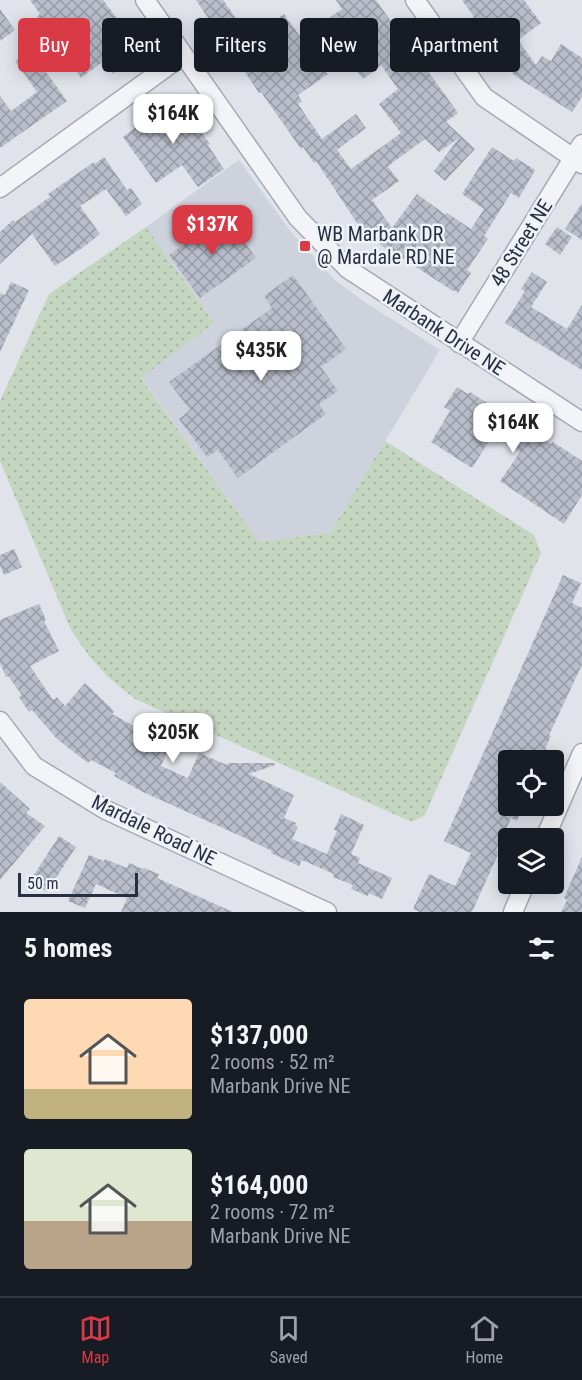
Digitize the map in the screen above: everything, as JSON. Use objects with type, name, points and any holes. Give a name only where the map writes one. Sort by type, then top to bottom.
[{"type":"street","name":"Marbank Drive NE","points":[[145,0],[298,218],[348,269],[582,422]]},
{"type":"street","points":[[415,0],[484,97],[579,155]]},
{"type":"street","points":[[0,188],[183,55]]},
{"type":"street","name":"48 Street NE","points":[[459,343],[579,155]]},
{"type":"street","name":"Mardale Road NE","points":[[0,721],[34,766],[106,810],[286,904],[327,912]]},
{"type":"street","points":[[549,828],[582,753]]},
{"type":"street","points":[[513,912],[521,894]]},
{"type":"shaded area","points":[[239,160],[291,232],[335,280],[366,303],[440,350],[330,533],[259,542],[141,377],[214,323],[146,227]]},
{"type":"green space","points":[[146,227],[214,323],[141,378],[259,542],[330,533],[385,441],[534,535],[541,553],[425,815],[412,822],[135,699],[108,677],[89,656],[71,630],[0,461],[0,401],[49,294]]},
{"type":"building","points":[[30,0],[103,0],[116,18],[102,18],[102,62],[90,71],[90,18],[38,18],[40,14]]},
{"type":"building","points":[[196,0],[223,0],[236,18],[208,18]]},
{"type":"building","points":[[336,0],[376,0],[390,20],[390,72],[429,72],[458,113],[446,122],[475,149],[445,181],[434,171],[459,138],[439,152],[425,139],[392,163],[388,167],[399,181],[372,200],[392,228],[417,194],[446,215],[447,213],[471,229],[484,209],[462,194],[492,147],[514,161],[516,158],[535,170],[519,198],[511,193],[484,236],[488,239],[467,270],[471,273],[458,293],[396,254],[395,256],[361,229],[316,161],[314,163],[303,147],[301,149],[261,92],[259,93],[245,72],[288,72],[288,20],[300,36],[300,72],[326,72],[328,74],[298,95],[302,101],[298,104],[322,139],[356,114],[366,128],[337,150],[351,169],[401,133],[379,104],[398,89],[381,65],[378,67],[378,18],[329,18],[342,9]]},
{"type":"building","points":[[462,0],[524,0],[541,23],[520,39],[520,18],[472,18],[474,17]]},
{"type":"building","points":[[0,9],[15,30],[0,41]]},
{"type":"building","points":[[520,43],[536,65],[542,56],[551,61],[561,44],[582,58],[582,97],[572,112],[512,72],[520,72]]},
{"type":"building","points":[[23,72],[46,72],[67,101],[0,148],[0,96],[11,111],[37,92]]},
{"type":"building","points":[[77,72],[89,72],[81,78]]},
{"type":"building","points":[[358,72],[372,72],[363,79]]},
{"type":"building","points":[[176,98],[210,144],[208,145],[224,169],[198,187],[182,165],[156,183],[123,137],[149,117],[147,115],[161,104],[163,107]]},
{"type":"building","points":[[104,157],[127,190],[131,188],[142,204],[126,216],[106,189],[80,206],[100,234],[85,246],[55,266],[32,234],[0,264],[0,232],[13,220],[15,222],[50,197],[48,194]]},
{"type":"building","points":[[582,203],[582,240],[565,229]]},
{"type":"building","points":[[225,215],[256,258],[200,298],[169,255]]},
{"type":"building","points":[[557,227],[572,237],[560,255],[545,244]]},
{"type":"building","points":[[532,272],[547,282],[531,307],[567,329],[582,305],[582,370],[505,323],[525,291],[521,289]]},
{"type":"building","points":[[293,275],[346,349],[321,367],[338,391],[319,404],[326,414],[238,478],[218,450],[207,457],[179,419],[190,410],[169,382],[272,308],[264,296]]},
{"type":"building","points":[[11,282],[29,290],[0,352],[0,293],[5,295]]},
{"type":"building","points":[[457,387],[468,394],[470,392],[582,461],[582,495],[564,524],[500,481],[520,452],[493,435],[472,468],[431,442],[450,411],[444,407]]},
{"type":"building","points":[[14,549],[22,567],[4,575],[0,566],[0,555]]},
{"type":"building","points":[[563,575],[581,583],[572,603],[582,608],[582,665],[549,735],[551,736],[545,749],[548,750],[498,750],[498,816],[519,816],[517,821],[511,818],[506,828],[498,828],[496,850],[498,854],[472,912],[420,912],[413,909],[429,874],[455,886],[471,853],[444,841]]},
{"type":"building","points":[[39,604],[46,620],[44,621],[59,651],[30,666],[53,700],[57,697],[65,706],[85,683],[114,711],[112,714],[152,736],[154,733],[172,741],[161,766],[188,778],[199,753],[227,765],[228,763],[275,763],[275,765],[249,774],[294,795],[284,818],[296,823],[298,827],[292,839],[327,854],[337,831],[334,830],[341,814],[364,825],[351,854],[360,858],[358,863],[392,878],[382,899],[351,889],[353,885],[302,860],[299,866],[245,838],[143,792],[114,776],[116,773],[91,760],[88,763],[57,739],[32,710],[29,712],[19,697],[22,695],[8,676],[6,677],[0,663],[0,620]]},
{"type":"building","points":[[0,782],[30,809],[26,813],[45,826],[0,880]]},
{"type":"building","points":[[59,836],[76,847],[47,892],[30,881]]},
{"type":"building","points":[[89,855],[127,868],[129,863],[144,868],[159,874],[157,878],[233,912],[121,912],[127,898],[96,884],[85,908],[68,901]]},
{"type":"building","points":[[582,857],[582,912],[561,912],[567,900],[564,898]]},
{"type":"place","name":"WB Marbank DR @ Mardale RD NE","points":[[305,246]]}]
